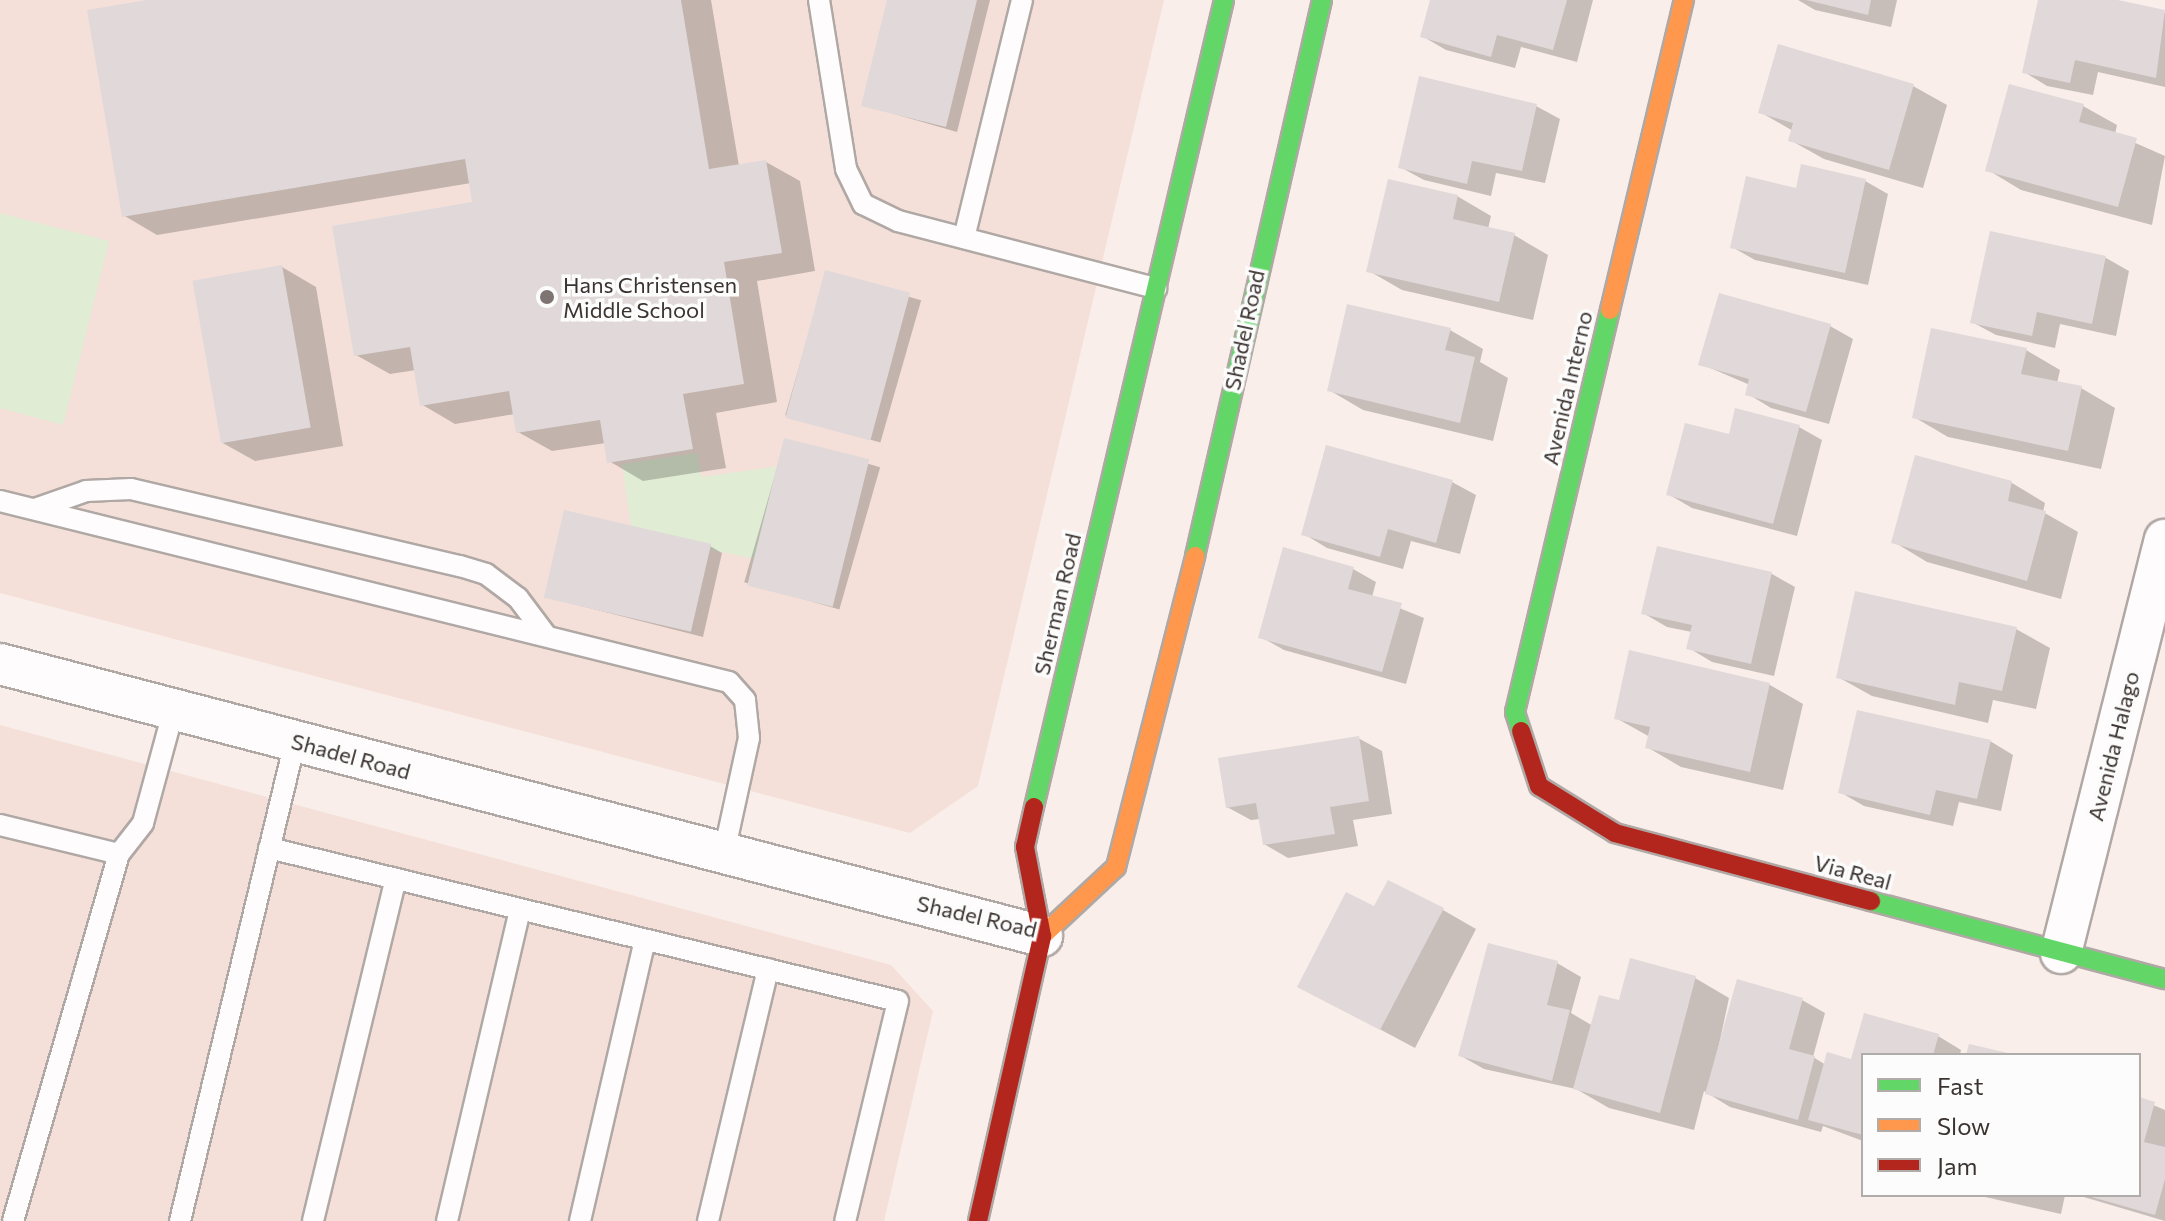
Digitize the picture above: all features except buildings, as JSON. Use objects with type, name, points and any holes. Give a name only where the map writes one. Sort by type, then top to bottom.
[{"type":"street","name":"Sherman Road","points":[[978,1221],[1042,936],[1025,847],[1224,0]]},
{"type":"street","name":"Shadel Road","points":[[0,664],[1042,936],[1116,867],[1197,550],[1322,0]]},
{"type":"street","name":"Avenida Interno","points":[[1539,786],[1515,712],[1684,0]]},
{"type":"street","name":"Avenida Halago","points":[[2061,953],[2165,540]]},
{"type":"street","name":"Via Real","points":[[1539,786],[1615,833],[2165,979]]},
{"type":"lane","points":[[819,0],[846,169],[863,204],[898,221],[1156,288]]},
{"type":"lane","points":[[964,238],[1022,0]]},
{"type":"lane","points":[[35,509],[86,491],[131,489],[460,566],[486,574],[518,598],[545,634]]},
{"type":"lane","points":[[0,501],[729,682],[745,700],[749,738],[724,853]]},
{"type":"lane","points":[[13,1221],[119,854],[143,823],[174,709]]},
{"type":"lane","points":[[180,1221],[295,741]]},
{"type":"lane","points":[[0,825],[119,854]]},
{"type":"lane","points":[[269,848],[898,1001],[845,1221]]},
{"type":"lane","points":[[313,1221],[396,879]]},
{"type":"lane","points":[[447,1221],[520,909]]},
{"type":"lane","points":[[580,1221],[645,940]]},
{"type":"lane","points":[[708,1221],[768,969]]},
{"type":"shaded area","name":"Hans Christensen Middle School","points":[[0,0],[1164,0],[978,786],[910,833],[0,593]]},
{"type":"shaded area","points":[[0,725],[891,965],[933,1011],[884,1221],[0,1221]]},
{"type":"green space","points":[[0,213],[109,241],[63,425],[0,408]]},
{"type":"green space","points":[[697,453],[701,477],[795,464],[773,563],[632,533],[622,464]]},
{"type":"traffic: fast","points":[[1034,807],[1224,0]]},
{"type":"traffic: fast","points":[[1195,556],[1322,0]]},
{"type":"traffic: fast","points":[[1521,731],[1515,712],[1610,310]]},
{"type":"traffic: fast","points":[[1871,901],[2165,979]]},
{"type":"traffic: slow","points":[[1610,310],[1684,0]]},
{"type":"traffic: slow","points":[[1042,936],[1116,867],[1195,556]]},
{"type":"traffic: jam","points":[[1521,731],[1539,786],[1615,833],[1871,901]]},
{"type":"traffic: jam","points":[[978,1221],[1042,936],[1025,847],[1034,807]]},
{"type":"place","name":"Hans Christensen Middle School","points":[[547,297]]}]
